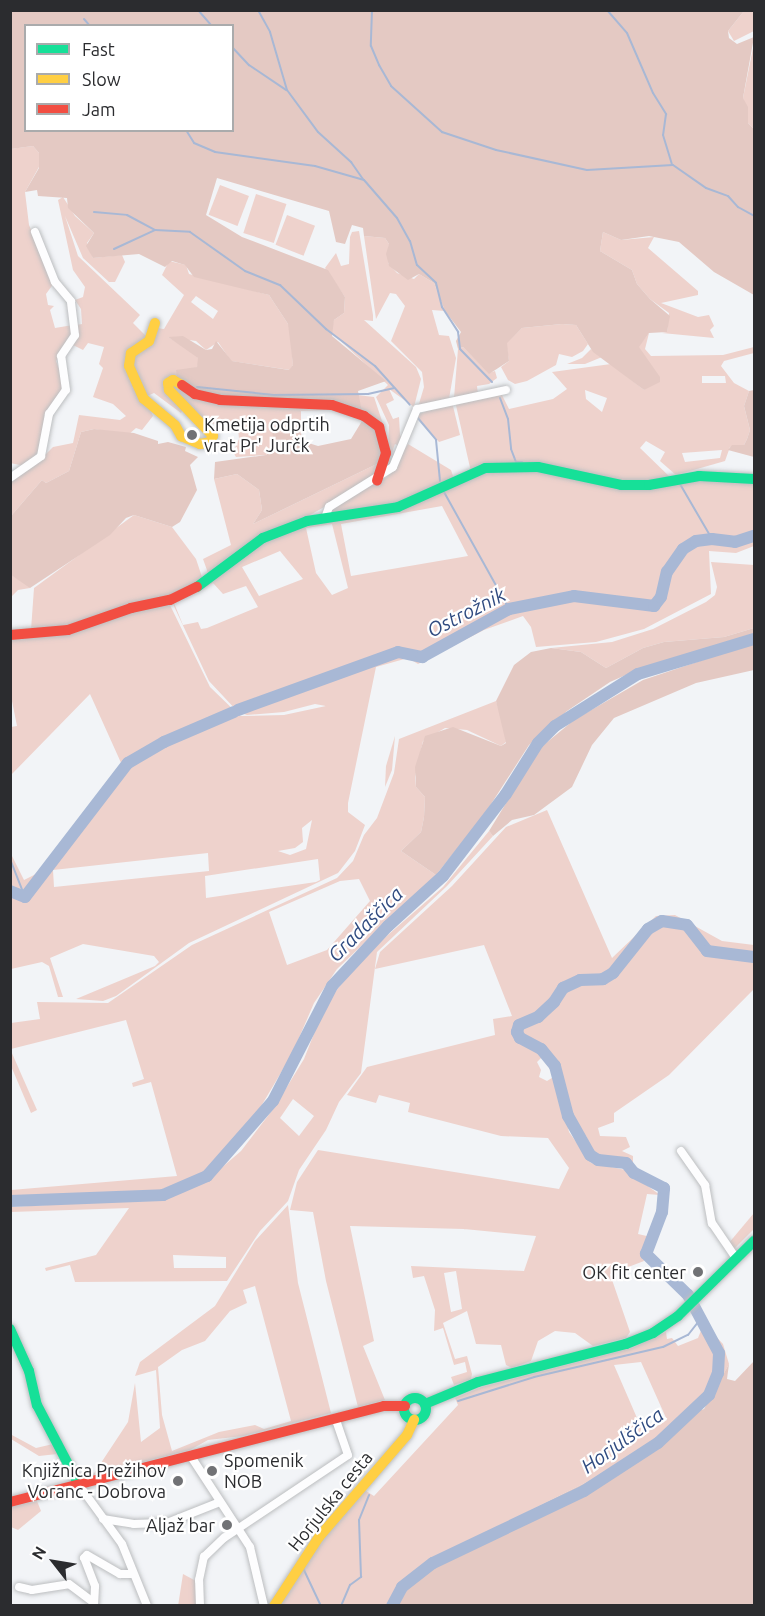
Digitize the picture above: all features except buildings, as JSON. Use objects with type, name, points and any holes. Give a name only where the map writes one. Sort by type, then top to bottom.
[{"type":"street","points":[[10,478],[41,456],[49,414],[66,390],[61,356],[75,335],[71,302],[55,282],[35,232]]},
{"type":"street","points":[[155,322],[149,341],[131,353],[129,366],[144,399],[175,425],[181,435],[200,444],[210,442],[213,436],[169,390],[168,383],[173,380],[206,398],[332,405],[364,416],[378,427],[386,453],[377,481]]},
{"type":"street","points":[[325,518],[329,507],[377,481],[399,459],[417,409],[506,390]]},
{"type":"street","points":[[16,635],[68,630],[130,608],[170,600],[193,590],[262,538],[325,518],[398,507],[469,474],[498,466],[538,467],[621,485],[718,475],[754,479]]},
{"type":"street","points":[[681,1151],[705,1185],[712,1222],[736,1258]]},
{"type":"street","points":[[425,1404],[478,1382],[637,1341],[668,1324],[754,1241]]},
{"type":"street","points":[[10,1329],[29,1371],[41,1413],[79,1485],[122,1544],[147,1605]]},
{"type":"street","points":[[10,1502],[384,1406],[405,1406],[416,1398],[425,1404]]},
{"type":"street","points":[[405,1406],[405,1414],[414,1420],[424,1415],[425,1404]]},
{"type":"street","points":[[200,1605],[199,1580],[204,1557],[240,1527],[348,1455],[335,1418]]},
{"type":"street","name":"Horjulska cesta","points":[[273,1605],[319,1537],[401,1441],[414,1420]]},
{"type":"street","points":[[190,1455],[220,1502],[240,1527],[255,1560],[264,1605]]},
{"type":"street","points":[[103,1519],[134,1524],[167,1523],[220,1502]]},
{"type":"street","points":[[94,1604],[95,1586],[84,1558],[87,1555],[120,1574],[133,1574]]},
{"type":"street","points":[[19,1587],[32,1590],[69,1584],[94,1604]]},
{"type":"shaded area","points":[[10,11],[744,11],[728,31],[729,38],[737,44],[754,37],[743,98],[748,107],[748,123],[754,129],[754,295],[714,272],[679,242],[649,236],[621,240],[603,232],[600,251],[632,270],[637,284],[670,316],[667,332],[649,333],[639,347],[660,377],[660,382],[644,390],[593,352],[576,325],[562,324],[522,328],[507,343],[509,361],[489,374],[463,347],[458,349],[456,341],[461,332],[445,311],[434,283],[419,274],[408,280],[389,266],[386,254],[389,244],[385,238],[364,236],[363,228],[352,225],[345,244],[336,242],[329,211],[217,178],[206,215],[242,237],[328,270],[345,297],[344,313],[334,320],[332,336],[386,381],[358,391],[362,412],[201,393],[177,378],[176,370],[197,367],[198,358],[168,337],[183,336],[206,350],[212,349],[216,341],[232,361],[289,370],[293,365],[288,324],[269,295],[194,277],[185,265],[172,261],[165,267],[139,254],[93,258],[86,246],[94,233],[68,208],[67,198],[38,196],[37,190],[25,192],[39,168],[39,153],[33,146],[11,149]]},
{"type":"shaded area","points":[[744,11],[754,11],[754,31],[734,41],[728,31]]},
{"type":"shaded area","points":[[754,43],[754,129],[748,123],[743,98]]},
{"type":"shaded area","points":[[33,146],[39,153],[39,167],[25,192],[29,225],[54,283],[46,294],[48,305],[54,306],[50,310],[55,328],[73,325],[74,334],[56,361],[64,382],[63,393],[45,414],[40,450],[25,466],[10,463],[10,149]]},
{"type":"shaded area","points":[[220,185],[249,196],[237,226],[209,215]]},
{"type":"shaded area","points":[[256,194],[286,204],[274,243],[243,233]]},
{"type":"shaded area","points":[[63,197],[75,216],[94,233],[87,243],[93,258],[122,255],[125,262],[115,282],[109,282],[83,258],[65,216],[78,256],[140,315],[133,323],[148,338],[126,355],[153,416],[142,430],[136,428],[128,435],[94,429],[81,432],[69,471],[46,483],[42,480],[11,516],[11,481],[34,466],[53,447],[73,443],[79,415],[120,420],[126,416],[113,404],[93,397],[103,368],[99,364],[104,347],[88,343],[83,350],[73,345],[76,325],[82,324],[81,309],[75,300],[83,297],[85,287],[73,270],[58,200]]},
{"type":"shaded area","points":[[287,215],[315,226],[304,256],[276,245]]},
{"type":"shaded area","points":[[359,231],[373,315],[373,321],[364,320],[416,367],[421,379],[414,407],[389,389],[394,400],[386,404],[393,419],[399,417],[400,435],[405,442],[403,448],[395,444],[390,458],[395,462],[387,472],[389,425],[376,397],[388,385],[330,331],[334,320],[344,313],[345,297],[325,268],[336,253],[341,266],[349,264],[350,237],[352,232]]},
{"type":"shaded area","points":[[603,232],[621,240],[654,237],[648,248],[698,291],[698,295],[661,303],[698,317],[709,315],[714,326],[710,330],[714,338],[662,333],[667,332],[669,313],[650,299],[637,284],[632,270],[600,251]]},
{"type":"shaded area","points":[[364,236],[385,238],[389,244],[388,263],[397,273],[414,279],[419,274],[434,283],[445,311],[432,310],[439,335],[449,336],[456,358],[449,399],[418,407],[424,387],[422,372],[391,341],[405,306],[396,294],[390,293],[376,319]]},
{"type":"shaded area","points":[[169,261],[186,265],[189,274],[269,295],[290,327],[293,365],[290,370],[231,361],[218,342],[206,350],[196,341],[168,337],[197,355],[199,362],[197,367],[177,378],[164,379],[165,389],[184,408],[181,413],[154,393],[145,397],[131,364],[135,352],[157,328],[164,329],[184,295],[162,275]],"holes":[[[196,296],[218,311],[213,319],[191,302]]]},
{"type":"shaded area","points":[[576,325],[588,344],[583,351],[572,357],[559,354],[556,365],[527,381],[515,384],[508,380],[501,367],[509,361],[506,343],[522,328]]},
{"type":"shaded area","points":[[649,333],[645,349],[651,356],[723,355],[754,347],[754,353],[724,361],[721,366],[734,383],[749,391],[744,406],[750,430],[744,445],[730,447],[725,461],[676,475],[660,461],[665,452],[646,441],[640,448],[672,479],[623,483],[552,468],[471,472],[455,401],[502,395],[509,409],[553,399],[567,389],[552,372],[611,364],[644,390],[657,374],[638,347]],"holes":[[[702,376],[725,376],[726,383],[702,383]],[[585,390],[607,398],[602,412],[586,399]],[[722,450],[720,458],[685,462],[682,453]]]},
{"type":"shaded area","points":[[463,347],[489,373],[495,371],[497,378],[489,384],[477,386],[478,395],[454,398],[458,349]]},
{"type":"shaded area","points":[[591,349],[602,357],[585,364],[567,364],[582,358]]},
{"type":"shaded area","points":[[172,382],[327,410],[301,411],[301,431],[287,434],[272,431],[277,445],[266,455],[236,457],[233,452],[239,439],[238,428],[224,423],[216,425],[202,418],[173,391]]},
{"type":"shaded area","points":[[754,390],[754,457],[728,450],[732,445],[744,445],[747,439],[750,430],[744,406],[749,391]]},
{"type":"shaded area","points":[[357,395],[374,397],[385,430],[362,412]]},
{"type":"shaded area","points":[[452,402],[460,435],[439,442],[416,415]]},
{"type":"shaded area","points":[[362,421],[376,426],[383,461],[253,524],[262,510],[259,490],[237,474],[214,479],[215,462],[266,455],[275,448],[272,431],[287,434],[301,431],[302,441],[318,446],[351,439]]},
{"type":"shaded area","points":[[94,429],[134,433],[158,441],[158,444],[168,442],[186,447],[185,451],[198,457],[190,465],[197,490],[180,522],[172,527],[134,515],[126,518],[110,535],[30,588],[11,575],[11,516],[42,480],[46,483],[69,471],[81,432]]},
{"type":"shaded area","points":[[408,444],[451,470],[454,479],[405,503],[334,515],[331,512],[338,503],[387,477]]},
{"type":"shaded area","points":[[383,461],[381,470],[340,498],[208,573],[203,559],[231,545],[214,479],[237,474],[259,490],[262,510],[253,524]]},
{"type":"shaded area","points":[[516,467],[622,487],[705,478],[754,481],[754,546],[736,553],[709,551],[711,594],[644,629],[596,642],[536,647],[531,627],[523,616],[484,630],[418,664],[408,658],[376,667],[348,803],[348,812],[365,825],[355,851],[338,873],[189,943],[116,996],[103,1001],[76,999],[155,966],[159,962],[154,956],[83,944],[50,958],[63,997],[58,997],[49,966],[42,962],[11,969],[10,852],[24,880],[47,865],[122,765],[90,694],[11,775],[11,727],[17,726],[11,696],[11,638],[169,603],[210,687],[240,716],[284,715],[326,706],[315,704],[284,712],[247,715],[238,712],[209,681],[172,602],[250,547],[308,524],[378,514],[481,471]],"holes":[[[442,506],[468,556],[351,576],[341,524]],[[332,524],[348,588],[332,595],[316,573],[306,528]],[[280,551],[303,579],[259,596],[242,567]],[[213,583],[223,594],[246,586],[258,607],[207,628],[201,629],[198,622],[183,625],[174,603]],[[312,820],[306,849],[290,855],[278,851],[295,848],[303,842],[302,828]],[[208,853],[209,871],[54,887],[53,870]],[[318,859],[320,880],[316,882],[206,898],[205,876]]]},
{"type":"shaded area","points":[[134,515],[172,527],[196,559],[203,580],[182,593],[80,625],[31,630],[34,588]]},
{"type":"shaded area","points":[[711,562],[754,565],[754,628],[724,637],[664,642],[643,648],[606,668],[581,652],[551,648],[612,642],[653,629],[706,602],[715,595],[717,587]]},
{"type":"shaded area","points":[[11,575],[30,588],[18,590],[11,597]]},
{"type":"shaded area","points":[[754,628],[754,634],[637,670],[610,682],[567,711],[529,745],[484,815],[436,875],[401,851],[421,832],[425,797],[416,787],[415,767],[425,736],[453,727],[501,746],[506,743],[496,701],[514,665],[531,652],[551,648],[581,652],[606,668],[643,648],[664,642],[724,637]]},
{"type":"shaded area","points":[[754,643],[754,670],[696,683],[614,718],[592,745],[572,787],[534,815],[512,820],[493,836],[489,831],[540,748],[574,720],[643,680]]},
{"type":"shaded area","points":[[496,701],[505,728],[506,742],[501,746],[467,730],[445,728],[423,741],[415,777],[416,787],[425,797],[421,832],[401,851],[436,875],[337,969],[314,1003],[292,1054],[260,1108],[217,1160],[200,1175],[160,1190],[11,1196],[11,1190],[177,1176],[151,1082],[133,1087],[132,1083],[144,1079],[126,1020],[11,1049],[11,1023],[40,1019],[37,1002],[108,1003],[192,945],[337,878],[353,861],[364,835],[377,818],[394,773],[399,739]],"holes":[[[359,879],[370,901],[327,950],[287,965],[269,912],[340,881]]]},
{"type":"shaded area","points":[[395,736],[392,770],[385,787],[386,766]]},
{"type":"shaded area","points":[[547,810],[612,958],[656,916],[675,915],[722,941],[754,945],[754,989],[669,1075],[614,1113],[614,1122],[598,1128],[600,1136],[626,1137],[630,1147],[622,1151],[633,1156],[633,1166],[624,1160],[594,1154],[586,1136],[571,1118],[566,1118],[569,1132],[591,1163],[626,1170],[660,1195],[647,1194],[638,1234],[651,1237],[642,1254],[644,1261],[610,1274],[630,1332],[626,1338],[593,1346],[575,1333],[555,1331],[538,1341],[531,1361],[512,1368],[506,1365],[501,1345],[476,1344],[467,1311],[443,1323],[455,1359],[467,1356],[472,1374],[471,1379],[454,1385],[451,1377],[467,1372],[465,1362],[454,1365],[443,1328],[434,1331],[435,1310],[424,1276],[413,1278],[411,1266],[524,1271],[536,1236],[464,1229],[350,1226],[374,1341],[363,1346],[385,1400],[358,1407],[326,1281],[313,1212],[290,1210],[297,1182],[318,1150],[559,1189],[569,1168],[548,1138],[501,1136],[408,1112],[410,1103],[379,1095],[376,1103],[347,1095],[367,1067],[495,1035],[493,1019],[512,1016],[484,945],[375,969],[380,952],[452,886],[506,827]],"holes":[[[542,1057],[555,1076],[547,1081],[539,1077],[541,1070],[537,1062]],[[456,1271],[462,1309],[451,1312],[444,1273]]]},
{"type":"shaded area","points":[[489,831],[493,836],[447,886],[377,952],[361,1073],[339,1102],[326,1130],[299,1170],[288,1201],[260,1231],[227,1281],[75,1282],[70,1265],[46,1271],[45,1268],[96,1255],[129,1208],[11,1212],[11,1207],[158,1199],[204,1183],[241,1151],[274,1108],[304,1059],[323,1011],[335,992],[366,954],[443,887]],"holes":[[[293,1099],[314,1116],[299,1136],[280,1118]],[[173,1255],[226,1257],[226,1268],[174,1268]]]},
{"type":"shaded area","points":[[11,1051],[37,1110],[31,1113],[11,1066]]},
{"type":"shaded area","points":[[288,1205],[298,1283],[331,1413],[243,1436],[208,1440],[190,1450],[93,1475],[128,1422],[135,1383],[141,1442],[160,1428],[156,1370],[135,1376],[140,1362],[215,1306],[255,1241]],"holes":[[[255,1286],[291,1421],[264,1429],[255,1425],[219,1432],[172,1451],[162,1415],[158,1367],[182,1350],[205,1341],[230,1311],[247,1303],[243,1290]]]},
{"type":"shaded area","points":[[754,1213],[754,1229],[733,1250],[728,1244]]},
{"type":"shaded area","points":[[707,1327],[723,1344],[729,1364],[709,1401],[698,1411],[689,1406],[685,1418],[627,1462],[448,1551],[407,1578],[389,1605],[277,1606],[302,1566],[363,1489],[374,1496],[458,1405],[455,1398],[482,1387],[632,1348],[666,1332],[667,1339],[672,1338],[678,1346],[698,1338],[702,1328]],"holes":[[[641,1362],[667,1420],[644,1434],[614,1365]]]},
{"type":"shaded area","points":[[754,1361],[754,1605],[389,1605],[407,1578],[448,1551],[627,1462],[685,1418],[689,1406],[693,1404],[698,1411],[704,1409],[729,1364],[727,1379],[735,1381]]},
{"type":"shaded area","points":[[10,1434],[36,1448],[53,1444],[69,1477],[57,1454],[39,1456],[11,1439]]},
{"type":"shaded area","points":[[37,1501],[41,1511],[18,1530],[11,1527],[10,1507]]},
{"type":"shaded area","points":[[183,1574],[196,1581],[197,1605],[178,1606]]},
{"type":"waterway","points":[[198,10],[210,24]]},
{"type":"waterway","points":[[258,10],[270,32],[287,90],[318,132],[351,162],[363,179]]},
{"type":"waterway","points":[[372,10],[371,46],[391,86],[442,132],[496,150],[587,170],[673,165],[706,188],[728,196],[738,207],[754,216]]},
{"type":"waterway","points":[[607,10],[627,33],[653,93],[666,114],[663,135],[672,164]]},
{"type":"waterway","points":[[84,19],[88,24]]},
{"type":"waterway","points":[[234,49],[249,65],[286,90]]},
{"type":"waterway","points":[[187,132],[194,143],[215,152],[315,166],[364,180],[397,218],[410,241],[417,265],[436,283],[442,307],[458,332],[460,349],[492,382]]},
{"type":"waterway","points":[[94,212],[127,215],[155,230],[190,232],[245,271],[280,285],[326,329],[375,366],[410,405]]},
{"type":"waterway","points":[[114,249],[155,230]]},
{"type":"waterway","points":[[197,387],[274,395],[368,394],[394,388]]},
{"type":"waterway","points":[[500,398],[508,419],[511,449],[516,462],[522,462]]},
{"type":"waterway","points":[[417,417],[436,440],[440,481]]},
{"type":"waterway","points":[[680,484],[712,539]]},
{"type":"waterway","points":[[444,492],[509,609]]},
{"type":"waterway","name":"Ostrožnik","points":[[238,710],[398,652],[422,657],[509,609],[574,596],[654,606],[661,597],[667,572],[683,549],[696,541],[712,539],[735,542],[754,536]]},
{"type":"waterway","name":"Gradaščica","points":[[10,1201],[163,1195],[207,1176],[273,1101],[332,986],[388,926],[443,876],[506,794],[538,743],[555,726],[638,674],[754,639]]},
{"type":"waterway","name":"Ostrožnik","points":[[10,891],[25,897],[128,763],[164,742],[234,712]]},
{"type":"waterway","points":[[10,859],[25,897]]},
{"type":"waterway","name":"Horjulščica","points":[[392,1606],[402,1587],[433,1563],[584,1491],[658,1443],[709,1395],[718,1373],[719,1353],[688,1295],[646,1254],[662,1212],[664,1188],[634,1173],[626,1163],[598,1160],[590,1155],[568,1116],[555,1066],[541,1049],[520,1038],[517,1032],[519,1025],[538,1017],[554,1002],[563,988],[580,980],[603,979],[613,973],[648,929],[662,921],[687,925],[707,951],[754,957]]},
{"type":"waterway","points":[[458,1401],[534,1377],[663,1347],[688,1335],[702,1317]]},
{"type":"waterway","points":[[341,1606],[350,1585],[361,1577],[359,1520],[369,1495]]},
{"type":"waterway","points":[[303,1568],[321,1606]]},
{"type":"traffic: fast","points":[[197,587],[263,538],[307,521],[398,507],[485,468],[538,467],[621,485],[649,485],[699,476],[754,479]]},
{"type":"traffic: fast","points":[[425,1404],[478,1382],[626,1344],[653,1333],[678,1316],[754,1241]]},
{"type":"traffic: fast","points":[[10,1329],[29,1371],[37,1405],[79,1485]]},
{"type":"traffic: fast","points":[[415,1398],[423,1401],[426,1409],[423,1417],[415,1420],[407,1417],[404,1409],[407,1401],[415,1398]]},
{"type":"traffic: slow","points":[[155,323],[149,341],[131,353],[129,366],[144,399],[175,425],[181,436],[200,444],[210,442],[213,436],[169,390],[168,383],[173,380],[182,385]]},
{"type":"traffic: slow","points":[[274,1606],[319,1537],[407,1435],[414,1420]]},
{"type":"traffic: jam","points":[[182,385],[195,394],[220,400],[332,405],[364,416],[379,427],[386,453],[377,481]]},
{"type":"traffic: jam","points":[[10,635],[68,630],[131,608],[170,600],[197,587]]},
{"type":"traffic: jam","points":[[10,1502],[384,1406],[405,1406]]},
{"type":"place","name":"Kmetija odprtih vrat Pr' Jurčk","points":[[192,435]]},
{"type":"place","name":"OK fit center","points":[[698,1272]]},
{"type":"place","name":"Spomenik NOB","points":[[212,1471]]},
{"type":"place","name":"Knjižnica Prežihov Voranc - Dobrova","points":[[178,1481]]},
{"type":"place","name":"Aljaž bar","points":[[227,1525]]}]
